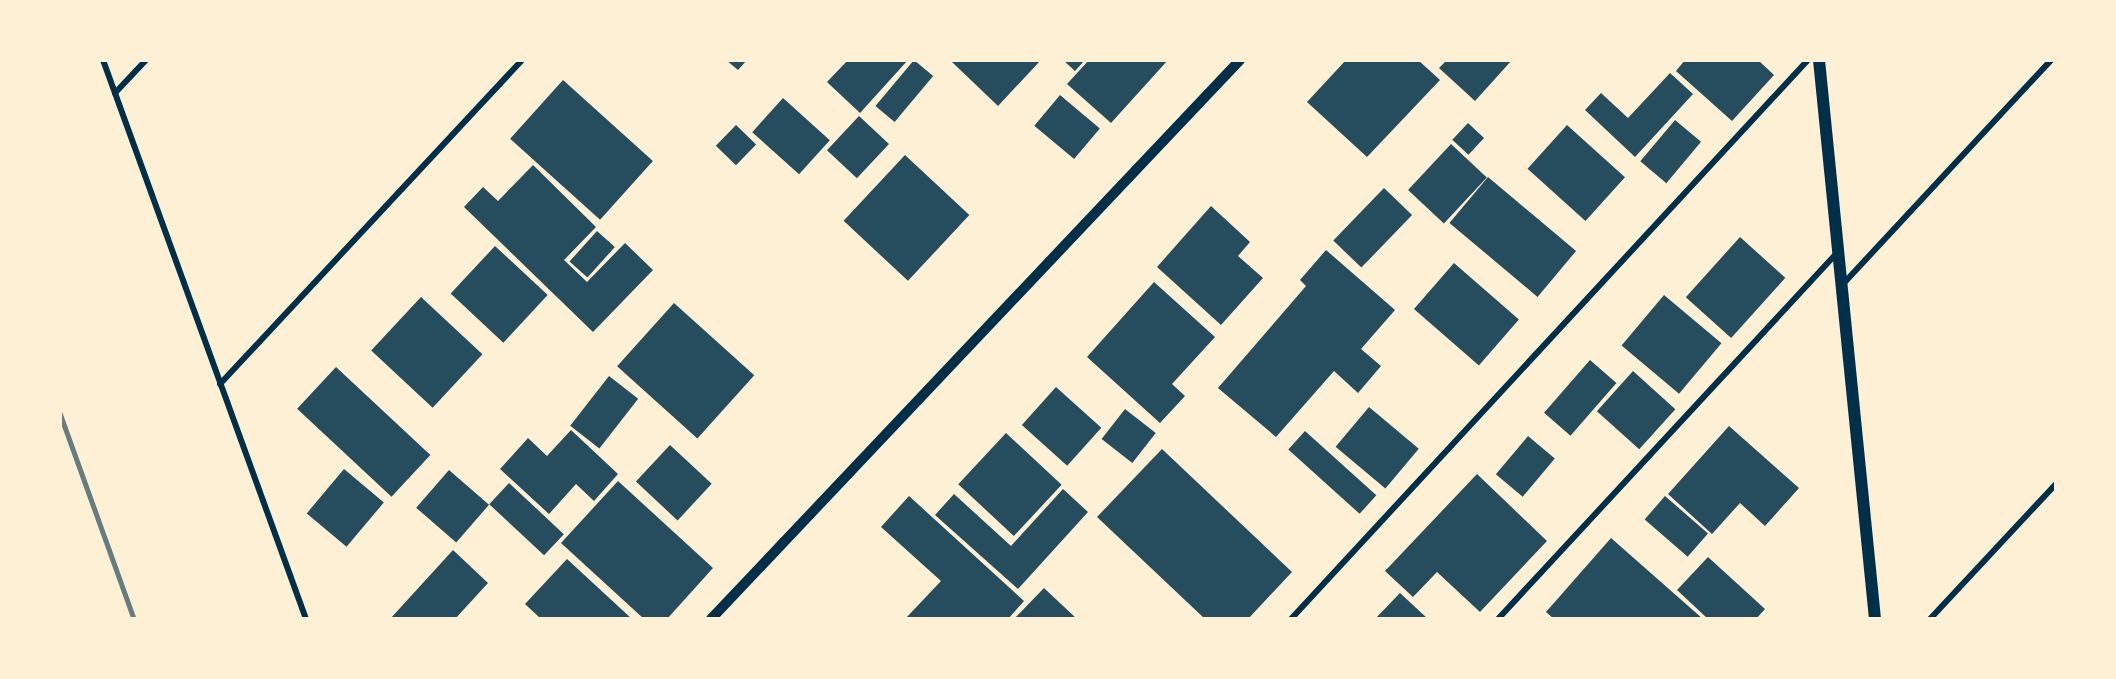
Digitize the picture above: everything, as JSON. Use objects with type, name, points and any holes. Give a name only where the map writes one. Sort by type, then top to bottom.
[{"type":"main road","points":[[1819,60],[1836,254],[1875,619]]},
{"type":"street","points":[[103,60],[306,619]]},
{"type":"street","points":[[115,93],[146,60]]},
{"type":"street","points":[[220,384],[522,60]]},
{"type":"street","points":[[711,619],[1240,60]]},
{"type":"street","points":[[1291,619],[1808,60]]},
{"type":"street","points":[[1840,286],[2051,60]]},
{"type":"street","points":[[1498,619],[1836,254]]},
{"type":"street","points":[[1930,619],[2056,484]]},
{"type":"building","points":[[726,60],[747,60],[738,70]]},
{"type":"building","points":[[848,60],[908,60],[860,113],[827,82]]},
{"type":"building","points":[[914,60],[933,76],[895,122],[875,106]]},
{"type":"building","points":[[954,60],[1041,60],[998,106],[952,62]]},
{"type":"building","points":[[1063,60],[1085,60],[1075,71]]},
{"type":"building","points":[[1089,60],[1168,60],[1111,123],[1067,84]]},
{"type":"building","points":[[1346,60],[1418,60],[1440,80],[1367,157],[1307,102]]},
{"type":"building","points":[[1447,60],[1512,60],[1475,101],[1439,68]]},
{"type":"building","points":[[1685,60],[1758,60],[1774,75],[1732,121],[1676,71]]},
{"type":"building","points":[[1670,73],[1693,94],[1635,157],[1585,110],[1601,93],[1628,118]]},
{"type":"building","points":[[563,80],[653,161],[600,220],[510,139]]},
{"type":"building","points":[[1060,95],[1100,128],[1074,159],[1034,126]]},
{"type":"building","points":[[783,98],[830,140],[799,174],[752,132]]},
{"type":"building","points":[[859,116],[889,144],[857,178],[827,150]]},
{"type":"building","points":[[1675,120],[1701,142],[1666,183],[1640,161]]},
{"type":"building","points":[[1468,123],[1484,138],[1468,155],[1452,140]]},
{"type":"building","points":[[736,125],[756,144],[736,165],[716,146]]},
{"type":"building","points":[[1567,125],[1625,177],[1585,221],[1528,169]]},
{"type":"building","points":[[1451,144],[1487,177],[1444,223],[1408,190]]},
{"type":"building","points":[[905,155],[969,215],[908,281],[844,221]]},
{"type":"building","points":[[533,165],[596,227],[564,260],[587,282],[625,243],[653,270],[593,332],[464,207],[483,187],[498,201]]},
{"type":"building","points":[[1488,177],[1576,251],[1538,297],[1449,223]]},
{"type":"building","points":[[1384,188],[1412,215],[1361,268],[1333,241]]},
{"type":"building","points":[[1211,206],[1250,242],[1238,256],[1263,278],[1221,325],[1157,267]]},
{"type":"building","points":[[597,231],[615,247],[587,278],[570,261]]},
{"type":"building","points":[[1740,237],[1785,278],[1731,338],[1686,297]]},
{"type":"building","points":[[495,246],[548,295],[503,343],[451,294]]},
{"type":"building","points":[[1326,250],[1395,310],[1361,349],[1381,366],[1358,393],[1334,371],[1276,437],[1218,388],[1306,286],[1300,280]]},
{"type":"building","points":[[1454,263],[1519,319],[1479,365],[1414,309]]},
{"type":"building","points":[[1154,282],[1215,337],[1172,384],[1185,396],[1160,423],[1087,357]]},
{"type":"building","points":[[1664,295],[1721,343],[1679,394],[1622,346]]},
{"type":"building","points":[[421,297],[482,354],[433,408],[371,350]]},
{"type":"building","points":[[674,303],[754,375],[697,438],[617,366]]},
{"type":"building","points":[[1590,360],[1616,383],[1570,436],[1544,413]]},
{"type":"building","points":[[336,367],[430,455],[391,497],[297,409]]},
{"type":"building","points":[[1633,371],[1675,409],[1639,449],[1597,411]]},
{"type":"building","points":[[609,376],[638,399],[599,448],[570,426]]},
{"type":"building","points":[[1056,387],[1101,428],[1067,466],[1022,425]]},
{"type":"building","points":[[1369,407],[1419,449],[1385,489],[1336,447]]},
{"type":"building","points":[[1125,409],[1156,433],[1132,463],[1102,439]]},
{"type":"building","points":[[1729,426],[1799,488],[1765,526],[1740,503],[1712,534],[1668,494]]},
{"type":"building","points":[[571,430],[618,474],[594,501],[576,484],[549,514],[500,469],[528,438],[547,456]]},
{"type":"building","points":[[1305,431],[1376,495],[1360,514],[1288,450]]},
{"type":"building","points":[[1006,433],[1062,485],[1014,536],[958,484]]},
{"type":"building","points":[[1528,436],[1555,458],[1523,497],[1496,474]]},
{"type":"building","points":[[670,445],[712,484],[678,520],[636,482]]},
{"type":"building","points":[[1162,449],[1292,572],[1248,619],[1205,619],[1097,517]]},
{"type":"building","points":[[344,469],[384,502],[347,547],[307,513]]},
{"type":"building","points":[[449,470],[489,505],[456,543],[416,508]]},
{"type":"building","points":[[1477,474],[1547,541],[1480,612],[1437,572],[1413,597],[1385,571]]},
{"type":"building","points":[[618,481],[713,568],[667,619],[644,619],[561,543]]},
{"type":"building","points":[[509,483],[564,534],[544,555],[489,504]]},
{"type":"building","points":[[1063,489],[1088,512],[1018,589],[935,515],[954,494],[1011,546]]},
{"type":"building","points":[[909,496],[1024,601],[1008,619],[905,619],[941,581],[881,527]]},
{"type":"building","points":[[1665,496],[1708,533],[1688,557],[1645,519]]},
{"type":"building","points":[[1611,538],[1703,619],[1554,619],[1546,612]]},
{"type":"building","points":[[453,550],[488,583],[455,619],[390,619]]},
{"type":"building","points":[[1708,557],[1765,609],[1756,619],[1708,619],[1677,590]]},
{"type":"building","points":[[567,559],[632,619],[541,619],[525,604]]},
{"type":"building","points":[[1044,588],[1077,619],[1014,619]]},
{"type":"building","points":[[1400,593],[1428,619],[1375,619]]},
{"type":"railway","points":[[60,413],[134,619]]}]
